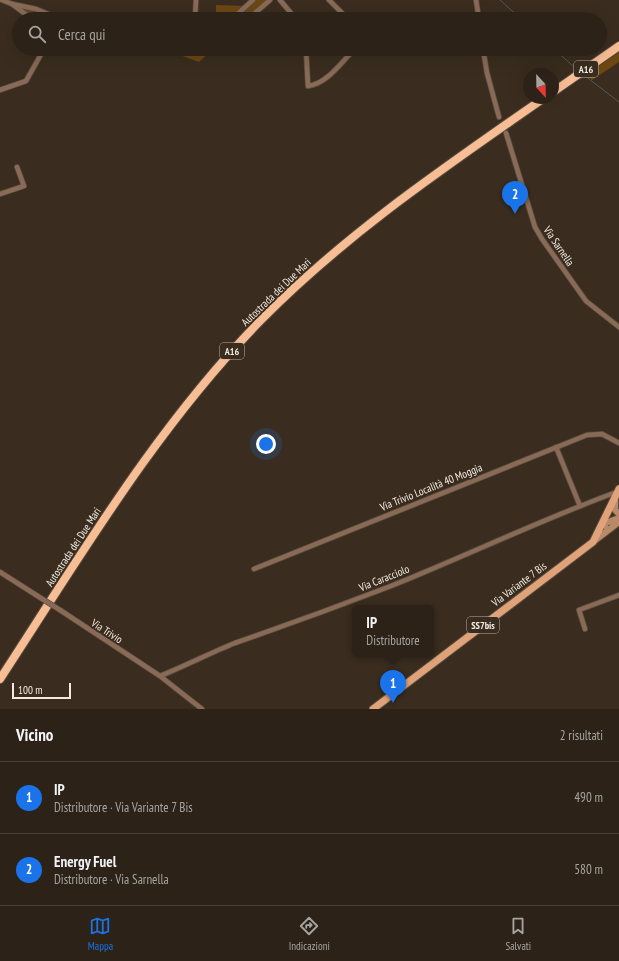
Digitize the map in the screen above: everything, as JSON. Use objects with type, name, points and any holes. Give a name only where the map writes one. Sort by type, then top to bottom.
[{"type":"highway","name":"A16","points":[[607,48],[619,40]]},
{"type":"highway","name":"A16","points":[[607,54],[619,46]]},
{"type":"highway","name":"A16","points":[[559,82],[596,56]]},
{"type":"highway","name":"A16","points":[[559,88],[605,56]]},
{"type":"highway","name":"Autostrada dei Due Mari","points":[[0,669],[143,452],[186,396],[233,343],[307,268],[362,222],[418,179],[526,104]]},
{"type":"highway","name":"Autostrada dei Due Mari","points":[[0,679],[147,456],[190,400],[236,346],[311,272],[365,226],[421,184],[535,104]]},
{"type":"main road","points":[[616,495],[615,510],[619,514]]},
{"type":"main road","name":"Via Variante 7 Bis","points":[[373,709],[593,542],[616,495]]},
{"type":"main road","points":[[603,524],[619,518]]},
{"type":"main road","points":[[593,542],[619,522]]},
{"type":"main road","points":[[603,524],[606,527],[611,528]]},
{"type":"street","points":[[2,0],[43,12]]},
{"type":"street","points":[[195,12],[196,0]]},
{"type":"street","points":[[240,12],[253,0]]},
{"type":"street","points":[[256,12],[270,0]]},
{"type":"street","points":[[280,0],[290,12]]},
{"type":"street","points":[[329,0],[341,12]]},
{"type":"street","points":[[476,0],[478,12]]},
{"type":"street","points":[[12,4],[23,12]]},
{"type":"street","points":[[0,90],[26,81],[40,56]]},
{"type":"street","points":[[306,56],[308,86],[314,85],[324,79],[348,56]]},
{"type":"street","points":[[484,56],[486,73],[499,117]]},
{"type":"street","name":"Via Sarnella","points":[[506,133],[535,227],[586,301],[619,327]]},
{"type":"street","points":[[0,194],[24,186],[17,167]]},
{"type":"street","name":"Via Trivio Località 40 Moggia","points":[[254,569],[556,447],[593,434],[602,434],[617,441],[619,448]]},
{"type":"street","points":[[556,447],[580,506]]},
{"type":"street","name":"Via Caracciolo","points":[[160,676],[234,644],[274,631],[306,616],[391,586],[580,506],[616,495]]},
{"type":"street","name":"Via Trivio","points":[[0,572],[160,676],[202,709]]},
{"type":"street","points":[[585,629],[578,610],[619,595]]},
{"type":"shaded area","points":[[256,0],[268,0],[255,12],[242,12]]},
{"type":"shaded area","points":[[216,5],[245,6],[238,12],[216,12]]},
{"type":"shaded area","points":[[29,9],[36,12],[25,12],[24,11]]},
{"type":"shaded area","points":[[619,52],[619,62],[592,80],[586,75]]},
{"type":"shaded area","points":[[182,56],[205,56],[199,62]]},
{"type":"waterway","points":[[500,0],[513,12]]},
{"type":"waterway","points":[[562,56],[573,66]]},
{"type":"waterway","points":[[585,76],[619,102]]},
{"type":"place","name":"Energy Fuel","points":[[515,214]]},
{"type":"place","name":"IP","points":[[393,703]]}]
